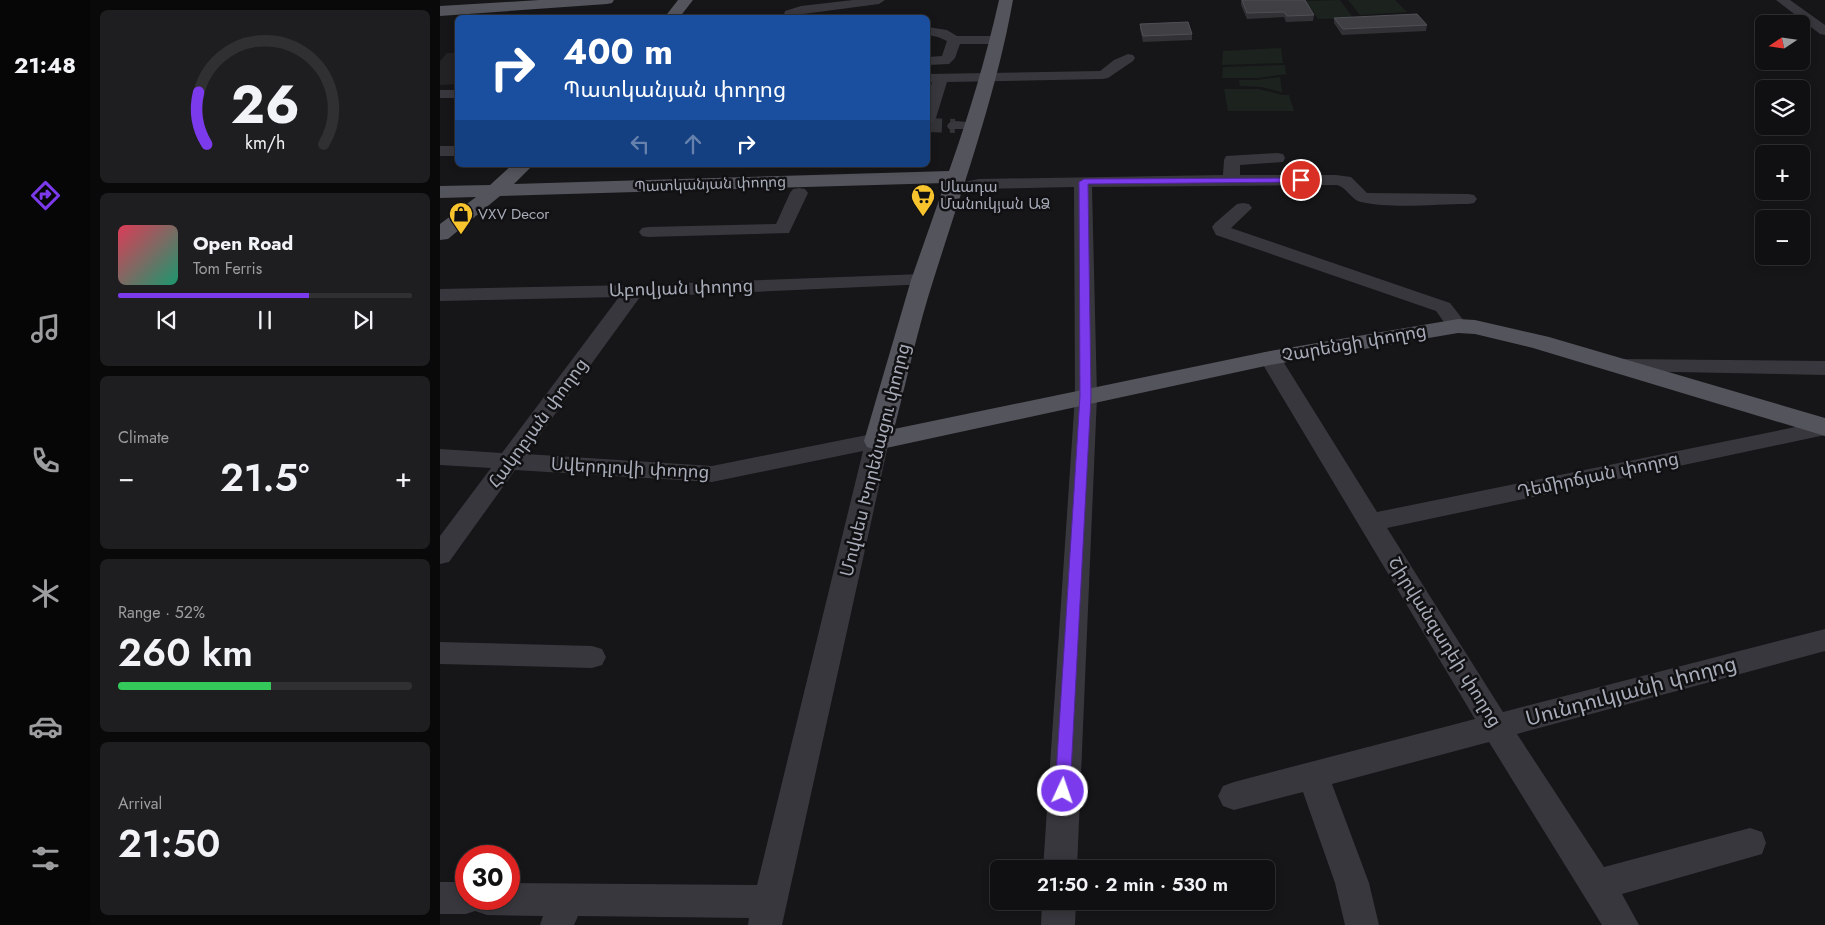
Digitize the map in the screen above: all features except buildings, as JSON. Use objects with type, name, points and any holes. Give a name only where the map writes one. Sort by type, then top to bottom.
[{"type":"main road","points":[[440,10],[473,4],[607,0]]},
{"type":"main road","points":[[674,15],[686,0]]},
{"type":"main road","name":"Մովսես Խորենացու փողոց","points":[[877,440],[922,280],[974,126],[998,40],[1006,0]]},
{"type":"main road","points":[[440,234],[521,167]]},
{"type":"main road","name":"Պատկանյան փողոց","points":[[440,192],[488,196],[799,193],[955,183]]},
{"type":"main road","name":"Պատկանյան փողոց","points":[[440,202],[488,196],[955,183]]},
{"type":"main road","name":"Չարենցի փողոց","points":[[877,440],[1270,358],[1458,326],[1475,327],[1540,342],[1825,427]]},
{"type":"street","points":[[790,15],[797,11],[879,0]]},
{"type":"street","points":[[1782,0],[1825,31]]},
{"type":"street","points":[[826,8],[831,15]]},
{"type":"street","points":[[930,31],[942,33],[954,40],[998,40]]},
{"type":"street","points":[[930,61],[948,58],[954,40]]},
{"type":"street","points":[[930,105],[934,78],[1103,75],[1119,62],[1128,58]]},
{"type":"street","points":[[440,94],[455,94]]},
{"type":"street","points":[[955,126],[974,126]]},
{"type":"street","points":[[440,151],[455,151]]},
{"type":"street","points":[[1231,180],[1232,160],[1277,158]]},
{"type":"street","name":"Պատկանյան փողոց","points":[[955,183],[1084,182],[1215,189],[1231,180],[1336,180],[1345,182],[1362,196],[1374,199],[1468,199]]},
{"type":"street","points":[[1060,860],[1086,396],[1084,182]]},
{"type":"street","points":[[648,232],[783,229],[799,193]]},
{"type":"street","points":[[1243,208],[1221,227],[1222,231],[1443,306],[1458,326]]},
{"type":"street","name":"Աբովյան փողոց","points":[[440,295],[634,291],[922,280]]},
{"type":"street","name":"Հակոբյան փողոց","points":[[440,555],[511,461],[634,291]]},
{"type":"street","name":"Շիրվանզադեի փողոց","points":[[1270,358],[1496,727],[1622,925]]},
{"type":"street","points":[[1621,365],[1825,368]]},
{"type":"street","name":"Դեմիրճյան փողոց","points":[[1371,522],[1825,427]]},
{"type":"street","name":"Սվերդլովի փողոց","points":[[440,457],[712,474],[877,440]]},
{"type":"street","name":"Մովսես Խորենացու փողոց","points":[[767,913],[877,440]]},
{"type":"street","name":"Սունդուկյանի փողոց","points":[[1234,796],[1825,640]]},
{"type":"street","points":[[440,653],[592,657]]},
{"type":"street","points":[[1313,776],[1352,883],[1362,925]]},
{"type":"street","points":[[1597,885],[1750,843]]},
{"type":"street","points":[[440,898],[455,898]]},
{"type":"street","points":[[520,905],[562,913],[767,913]]},
{"type":"street","points":[[1058,925],[1059,910]]},
{"type":"shaded area","points":[[1340,0],[1353,18],[1318,19],[1306,1]]},
{"type":"shaded area","points":[[1348,0],[1395,0],[1407,12],[1360,15]]},
{"type":"shaded area","points":[[1281,48],[1283,63],[1222,65],[1223,51]]},
{"type":"shaded area","points":[[447,53],[455,53],[455,84],[440,85],[440,61]]},
{"type":"shaded area","points":[[1285,65],[1286,74],[1258,78],[1222,78],[1223,67]]},
{"type":"shaded area","points":[[1280,77],[1282,92],[1261,87],[1240,86],[1239,80],[1257,80]]},
{"type":"shaded area","points":[[1224,89],[1259,89],[1289,95],[1294,111],[1228,111]]},
{"type":"tunnel","points":[[930,125],[955,126]]},
{"type":"place","name":"Սևադա Մանուկյան ԱՁ","points":[[923,217]]},
{"type":"place","name":"VXV Decor","points":[[461,235]]},
{"type":"route","points":[[1063,791],[1086,396],[1084,182],[1301,180]]}]
